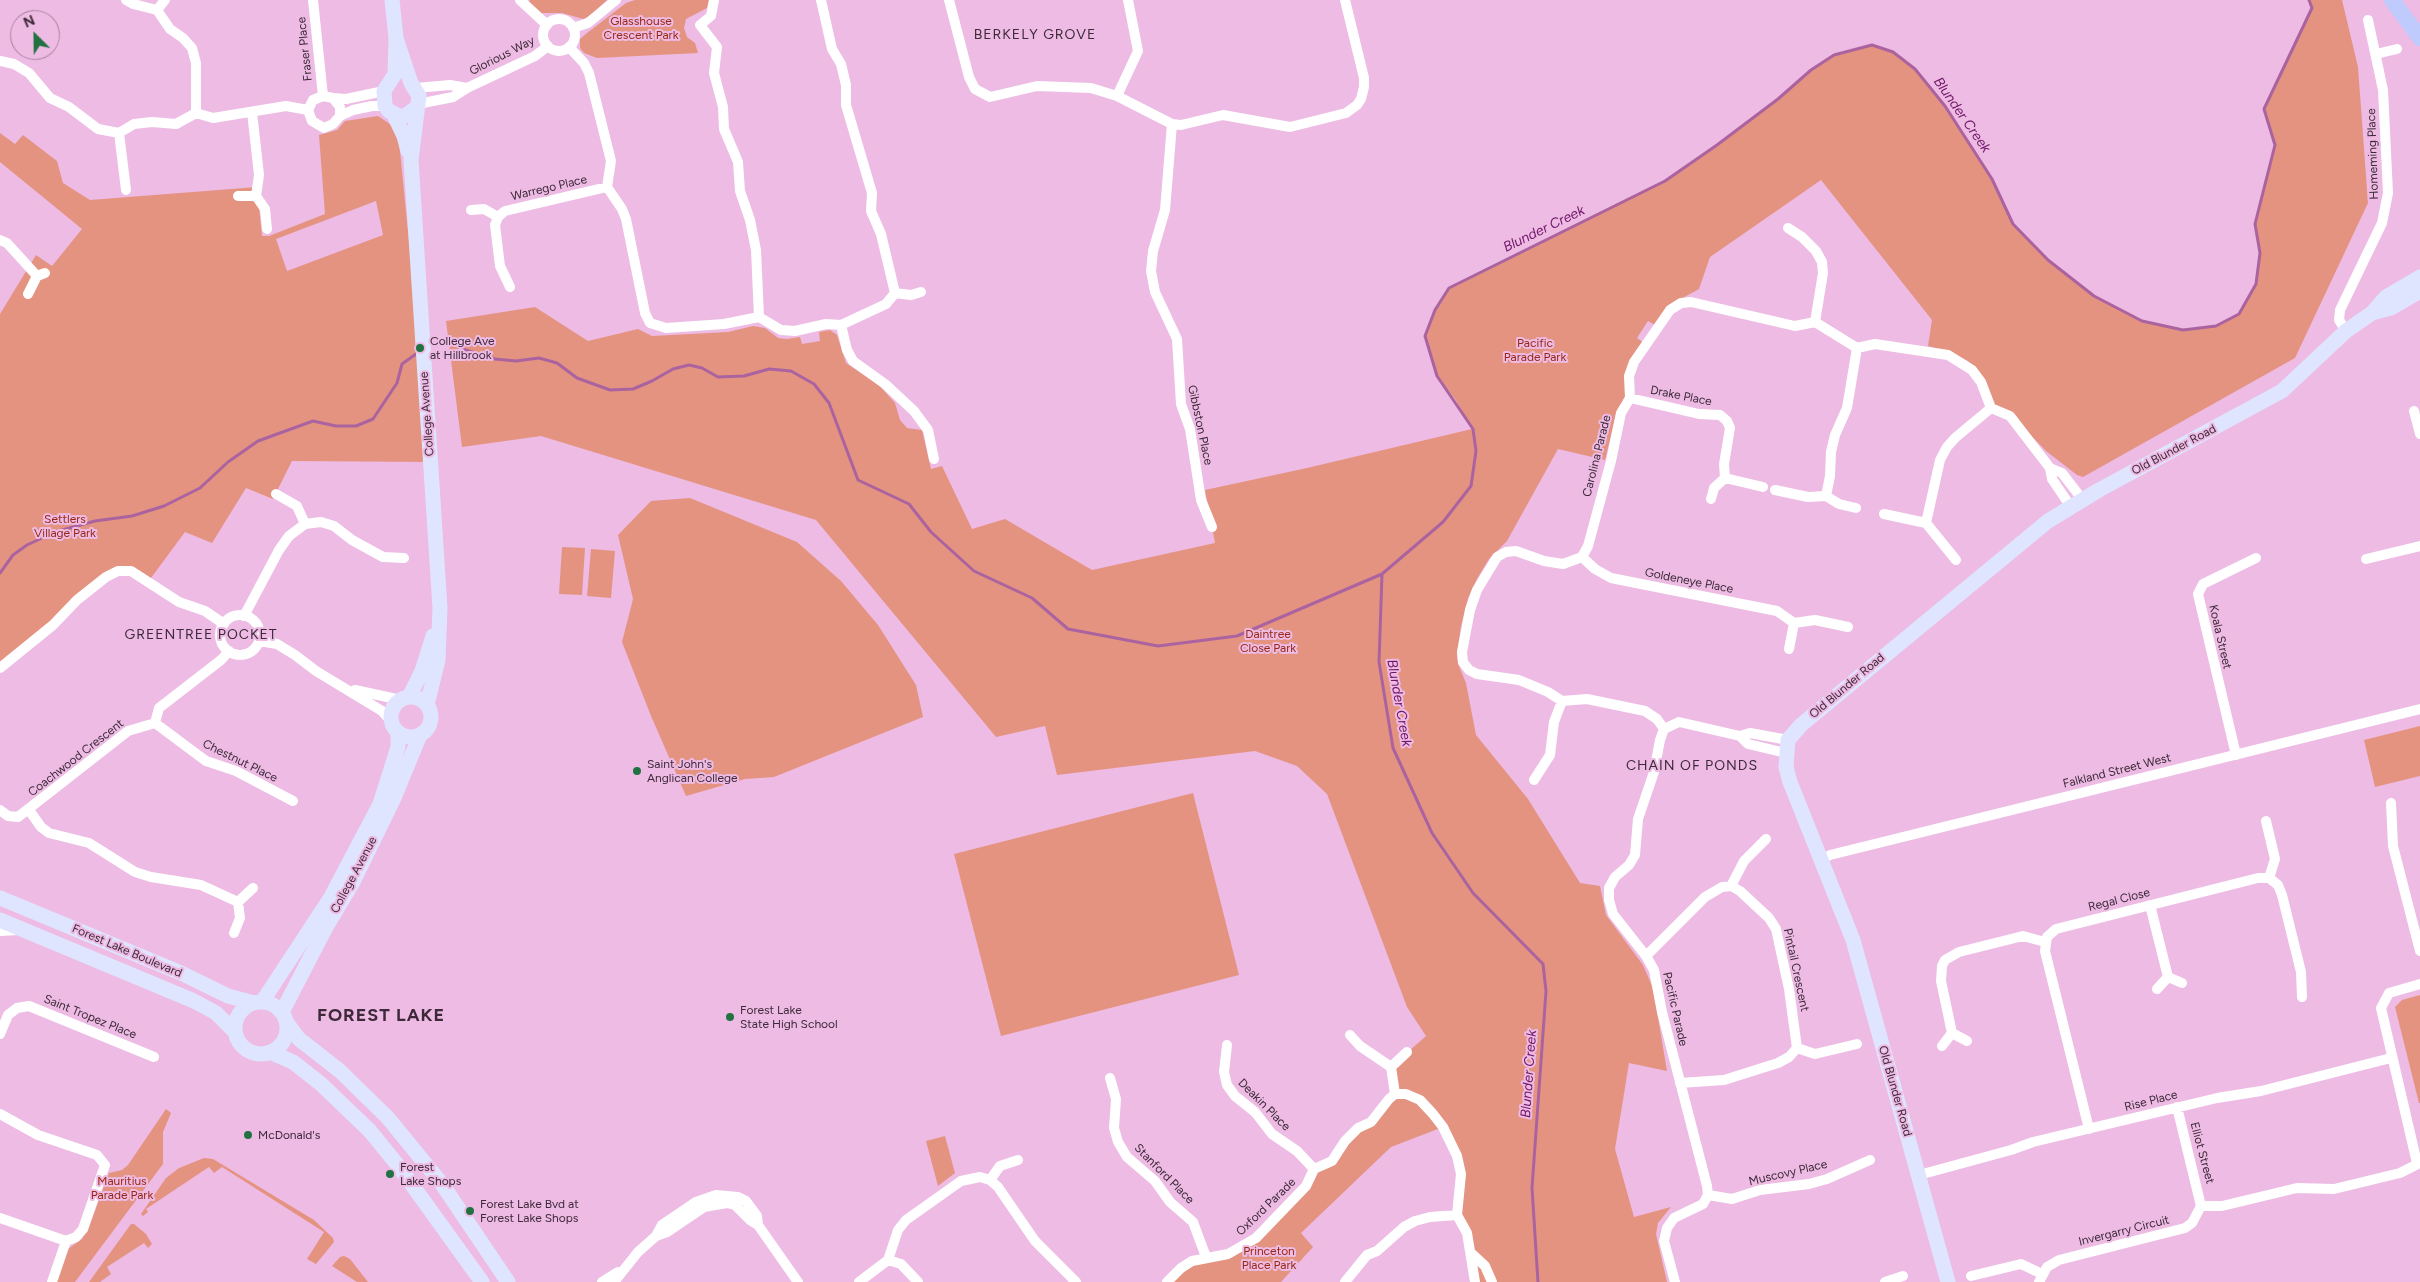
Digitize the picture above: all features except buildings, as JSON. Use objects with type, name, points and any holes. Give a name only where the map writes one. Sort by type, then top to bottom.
[{"type":"main road","name":"College Avenue","points":[[392,0],[396,38],[395,74],[388,99],[404,136],[411,160]]},
{"type":"main road","points":[[2392,0],[2420,38]]},
{"type":"main road","name":"College Avenue","points":[[284,1018],[325,929],[353,882],[394,798],[420,735],[429,726],[431,720],[427,705],[438,660],[440,608],[411,160],[419,96],[413,86],[396,38]]},
{"type":"main road","points":[[413,86],[403,80],[388,99],[405,116],[417,105]]},
{"type":"main road","name":"Old Blunder Road","points":[[1948,1282],[1853,940],[1790,782],[1786,767],[1787,747],[1800,725],[2020,542],[2076,503],[2274,396],[2296,380],[2346,331],[2372,313],[2386,297],[2420,277]]},
{"type":"main road","name":"Old Blunder Road","points":[[2372,313],[2391,308],[2420,291]]},
{"type":"main road","name":"College Avenue","points":[[258,1003],[331,897],[380,804],[398,747],[393,710],[405,699],[422,671],[440,608]]},
{"type":"main road","points":[[405,699],[419,699],[427,705]]},
{"type":"main road","points":[[395,727],[408,736],[420,735]]},
{"type":"main road","name":"Forest Lake Boulevard","points":[[0,898],[181,973],[228,996],[258,1003]]},
{"type":"main road","name":"Forest Lake Boulevard","points":[[0,920],[194,1001],[216,1013],[235,1032]]},
{"type":"main road","points":[[284,1018],[287,1030],[282,1044],[270,1052],[256,1054],[239,1042],[235,1032],[237,1017],[241,1011],[258,1003],[276,1007],[284,1018],[299,1039],[340,1072],[388,1118],[442,1184],[508,1282]]},
{"type":"main road","points":[[270,1052],[293,1062],[321,1084],[370,1131],[400,1168],[482,1282]]},
{"type":"street","points":[[126,0],[133,4],[157,10],[170,29],[184,38],[192,48],[196,63],[196,112]]},
{"type":"street","points":[[157,10],[166,0]]},
{"type":"street","name":"Fraser Place","points":[[313,0],[328,97]]},
{"type":"street","points":[[520,0],[547,25]]},
{"type":"street","points":[[616,0],[588,23],[573,28],[574,38],[569,46],[584,63],[589,73],[595,101],[606,132],[611,161],[607,187],[622,209],[626,219],[645,314],[650,323],[666,328],[724,324],[759,317],[781,330],[795,331],[826,324],[841,324],[886,304],[895,293]]},
{"type":"street","points":[[714,0],[711,16],[700,25],[717,48],[714,73],[724,108],[724,130],[738,162],[740,191],[750,220],[756,250],[759,317]]},
{"type":"street","points":[[821,0],[832,49],[841,64],[846,85],[846,105],[872,193],[871,211],[881,234],[895,293]]},
{"type":"street","points":[[949,0],[968,77],[976,89],[990,96],[1037,86],[1092,88],[1117,96],[1172,124],[1181,125],[1223,115],[1290,127],[1336,116],[1352,110],[1361,99],[1364,87],[1345,0]]},
{"type":"street","points":[[1117,96],[1138,51],[1128,0]]},
{"type":"street","name":"Glorious Way","points":[[569,46],[556,50],[548,46],[543,35],[547,25],[561,19],[573,28]]},
{"type":"street","name":"Homeming Place","points":[[2346,331],[2339,320],[2340,310],[2382,223],[2388,198],[2383,90],[2368,20]]},
{"type":"street","name":"Glorious Way","points":[[417,105],[453,97],[467,88],[535,56],[548,46]]},
{"type":"street","points":[[2376,54],[2397,49]]},
{"type":"street","points":[[0,61],[14,64],[29,73],[50,98],[69,107],[98,128],[119,133],[134,124],[152,122],[176,124],[196,112],[214,118],[286,106],[308,110]]},
{"type":"street","name":"Glorious Way","points":[[413,86],[450,85],[467,88]]},
{"type":"street","points":[[328,97],[340,107],[340,116]]},
{"type":"street","points":[[328,97],[388,99],[353,110],[340,116],[333,124],[324,128],[312,121],[308,110],[313,100],[328,97]]},
{"type":"street","points":[[252,112],[259,175],[256,196],[266,209],[267,229]]},
{"type":"street","name":"Gibbston Place","points":[[1172,124],[1164,210],[1152,251],[1151,271],[1155,292],[1176,339],[1181,404],[1190,429],[1202,500],[1212,527]]},
{"type":"street","points":[[119,133],[126,190]]},
{"type":"street","name":"Warrego Place","points":[[498,217],[505,211],[607,187]]},
{"type":"street","points":[[238,196],[256,196]]},
{"type":"street","points":[[471,210],[484,209],[498,217],[495,225],[500,266],[510,287]]},
{"type":"street","points":[[1788,228],[1802,236],[1822,262],[1823,273],[1815,322],[1857,348],[1874,344],[1948,355],[1972,370],[1981,382],[1991,408],[2010,416],[2050,468],[2062,474],[2076,503]]},
{"type":"street","points":[[0,240],[7,243],[41,274],[28,294]]},
{"type":"street","points":[[895,293],[911,295],[921,292]]},
{"type":"street","name":"Carolina Parade","points":[[1582,557],[1588,546],[1621,413],[1630,398],[1629,376],[1634,362],[1670,310],[1681,303],[1691,302],[1795,326],[1815,322]]},
{"type":"street","points":[[841,324],[847,350],[853,361],[885,384],[914,411],[928,430],[934,459]]},
{"type":"street","points":[[1826,496],[1830,476],[1831,452],[1835,435],[1847,408],[1857,348]]},
{"type":"street","name":"Drake Place","points":[[1630,398],[1699,414],[1720,415],[1727,421],[1730,428],[1724,464],[1725,478]]},
{"type":"street","points":[[1926,523],[1940,460],[1947,447],[1991,408]]},
{"type":"street","points":[[2414,411],[2420,432]]},
{"type":"street","points":[[1711,499],[1714,488],[1725,478],[1763,487]]},
{"type":"street","points":[[1775,490],[1808,497],[1826,496],[1839,504],[1856,508]]},
{"type":"street","points":[[276,494],[297,506],[305,524]]},
{"type":"street","points":[[1884,514],[1926,523],[1956,560]]},
{"type":"street","points":[[244,616],[279,550],[289,536],[305,524],[321,522],[334,526],[352,540],[384,557],[404,558]]},
{"type":"street","points":[[2366,560],[2420,546]]},
{"type":"street","points":[[1582,557],[1563,564],[1544,561],[1516,551],[1506,552],[1498,557],[1477,590],[1470,610],[1462,652],[1464,662],[1469,670],[1477,674],[1519,680],[1548,692],[1562,702],[1587,699],[1645,711],[1657,719],[1664,729],[1678,722],[1740,736],[1750,733],[1787,747]]},
{"type":"street","name":"Goldeneye Place","points":[[1582,557],[1595,569],[1611,578],[1778,611],[1794,623]]},
{"type":"street","name":"Koala Street","points":[[2236,755],[2198,594],[2203,584],[2256,558]]},
{"type":"street","points":[[0,668],[53,625],[77,600],[106,577],[118,572],[131,571],[179,602],[205,611],[224,624]]},
{"type":"street","points":[[234,616],[244,616],[256,623],[260,632],[259,641],[252,651],[245,654],[238,655],[228,651],[220,636],[224,624],[234,616]]},
{"type":"street","points":[[1789,649],[1794,623],[1815,620],[1848,627]]},
{"type":"street","points":[[259,641],[277,644],[316,671],[347,688],[382,711],[395,727]]},
{"type":"street","points":[[155,723],[159,708],[221,660],[228,651]]},
{"type":"street","points":[[347,688],[383,698],[405,699]]},
{"type":"street","points":[[1534,780],[1550,755],[1554,722],[1562,702]]},
{"type":"street","name":"Falkland Street West","points":[[1821,860],[1830,855],[2420,710]]},
{"type":"street","name":"Chestnut Place","points":[[155,723],[206,761],[236,771],[293,801]]},
{"type":"street","name":"Coachwood Crescent","points":[[0,810],[8,816],[18,817],[128,731],[155,723]]},
{"type":"street","name":"Pacific Parade","points":[[1664,729],[1654,772],[1638,819],[1635,855],[1609,888],[1609,900],[1614,914],[1646,956],[1654,970],[1708,1195]]},
{"type":"street","points":[[2391,803],[2393,846],[2420,951]]},
{"type":"street","points":[[29,810],[41,827],[49,832],[89,844],[135,872],[151,877],[201,885],[238,902]]},
{"type":"street","points":[[2266,821],[2275,859],[2269,878],[2278,884],[2282,895],[2301,972],[2302,997]]},
{"type":"street","points":[[1646,956],[1705,896],[1731,886],[1744,861],[1766,839]]},
{"type":"street","name":"Regal Close","points":[[2045,942],[2056,929],[2258,878],[2269,878]]},
{"type":"street","name":"Pintail Crescent","points":[[1731,886],[1740,891],[1769,918],[1776,929],[1789,989],[1798,1048]]},
{"type":"street","points":[[238,902],[253,888]]},
{"type":"street","points":[[234,933],[240,918],[238,902]]},
{"type":"street","points":[[2150,905],[2168,976]]},
{"type":"street","points":[[0,931],[24,930]]},
{"type":"street","points":[[1942,1046],[1952,1033],[1941,981],[1942,966],[1945,960],[1959,952],[2023,936],[2045,942],[2045,951],[2089,1129]]},
{"type":"street","points":[[2168,976],[2182,982]]},
{"type":"street","points":[[2157,989],[2168,976]]},
{"type":"street","points":[[2202,1206],[2222,1206],[2297,1188],[2334,1189],[2400,1173],[2419,1163],[2391,1058],[2381,1008],[2383,1001],[2389,993],[2420,984]]},
{"type":"street","name":"Saint Tropez Place","points":[[0,1034],[8,1015],[17,1008],[29,1006],[154,1057]]},
{"type":"street","points":[[1952,1033],[1967,1041]]},
{"type":"street","points":[[1350,1035],[1360,1046],[1391,1067],[1395,1094],[1406,1094],[1420,1100],[1443,1127],[1457,1156],[1460,1174],[1457,1215],[1467,1233],[1475,1282]]},
{"type":"street","points":[[1680,1083],[1724,1080],[1778,1063],[1790,1057],[1798,1048],[1815,1054],[1857,1044]]},
{"type":"street","name":"Deakin Place","points":[[1227,1045],[1224,1072],[1227,1085],[1231,1091],[1255,1112],[1272,1134],[1297,1151],[1314,1169]]},
{"type":"street","points":[[1391,1067],[1408,1052]]},
{"type":"street","name":"Rise Place","points":[[1918,1175],[2011,1150],[2033,1142],[2217,1098],[2261,1091],[2391,1058]]},
{"type":"street","name":"Stanford Place","points":[[1110,1078],[1116,1099],[1114,1128],[1118,1142],[1127,1157],[1155,1181],[1170,1202],[1193,1222],[1206,1257]]},
{"type":"street","name":"Oxford Parade","points":[[1167,1282],[1180,1268],[1206,1257],[1228,1254],[1256,1238],[1306,1186],[1314,1169],[1332,1161],[1344,1141],[1358,1128],[1371,1122],[1395,1094]]},
{"type":"street","name":"Elliot Street","points":[[2177,1107],[2202,1206]]},
{"type":"street","points":[[0,1114],[38,1135],[97,1155],[102,1159],[104,1170],[83,1229],[76,1237],[66,1241],[0,1218]]},
{"type":"street","points":[[990,1180],[1000,1166],[1018,1160]]},
{"type":"street","name":"Muscovy Place","points":[[1708,1195],[1732,1199],[1760,1190],[1809,1184],[1827,1179],[1870,1160]]},
{"type":"street","points":[[859,1282],[888,1260],[898,1230],[906,1220],[961,1181],[980,1177],[990,1180],[1009,1200],[1035,1241],[1076,1282]]},
{"type":"street","points":[[614,1282],[656,1236],[662,1225],[696,1202],[716,1195],[738,1197],[746,1201],[758,1216],[758,1225],[798,1282]]},
{"type":"street","points":[[1675,1282],[1664,1241],[1667,1228],[1674,1218],[1703,1204],[1708,1195]]},
{"type":"street","name":"Invergarry Circuit","points":[[2040,1278],[2051,1263],[2059,1260],[2185,1228],[2192,1223],[2202,1206]]},
{"type":"street","points":[[1345,1282],[1367,1255],[1377,1251],[1404,1227],[1422,1219],[1457,1215]]},
{"type":"street","points":[[52,1282],[66,1241]]},
{"type":"street","points":[[1471,1252],[1485,1266],[1492,1282]]},
{"type":"street","points":[[888,1260],[901,1264],[918,1282]]},
{"type":"street","points":[[1971,1276],[2021,1264],[2040,1278]]},
{"type":"street","points":[[602,1282],[627,1266]]},
{"type":"street","points":[[1885,1282],[1903,1276]]},
{"type":"green space","points":[[530,0],[607,0],[590,16],[583,19],[562,13],[539,13],[528,3]]},
{"type":"green space","name":"Glasshouse Crescent Park","points":[[635,0],[709,0],[707,8],[686,19],[684,28],[687,37],[695,43],[698,53],[597,58],[584,53],[580,48],[580,39],[626,3]]},
{"type":"green space","points":[[2309,0],[2342,0],[2358,67],[2368,203],[2295,358],[2083,477],[2077,475],[2046,451],[2012,416],[1995,405],[1977,371],[1968,361],[1947,351],[1928,346],[1932,320],[1821,180],[1710,257],[1699,289],[1668,306],[1655,325],[1648,321],[1637,338],[1644,343],[1626,395],[1616,414],[1605,460],[1558,449],[1507,541],[1489,559],[1478,577],[1468,598],[1457,654],[1458,664],[1466,683],[1476,735],[1528,799],[1580,883],[1600,886],[1606,915],[1643,965],[1653,988],[1667,1071],[1629,1063],[1615,1149],[1634,1217],[1671,1207],[1658,1223],[1656,1234],[1667,1282],[1475,1282],[1457,1215],[1461,1174],[1443,1127],[1391,1147],[1301,1233],[1313,1247],[1281,1282],[1172,1282],[1181,1268],[1228,1254],[1256,1238],[1314,1169],[1332,1161],[1395,1094],[1391,1067],[1426,1036],[1407,1007],[1327,794],[1297,766],[1255,751],[1057,775],[1045,726],[996,737],[816,520],[541,436],[462,447],[446,321],[535,307],[588,341],[638,329],[652,336],[728,332],[753,326],[765,328],[778,338],[800,337],[802,344],[820,341],[819,332],[830,330],[837,335],[846,363],[880,386],[895,403],[900,420],[907,428],[922,430],[931,469],[942,466],[972,529],[1005,519],[1092,570],[1215,543],[1205,490],[1472,429],[1455,399],[1437,376],[1425,336],[1435,310],[1449,288],[1665,181],[1778,99],[1811,70],[1834,55],[1872,45],[1893,52],[1915,69],[1945,106],[1992,179],[2013,224],[2048,260],[2094,296],[2142,321],[2183,330],[2216,326],[2239,314],[2256,284],[2260,253],[2255,224],[2275,145],[2264,109],[2312,8]]},
{"type":"green space","name":"Settlers Village Park","points":[[378,116],[393,126],[399,141],[431,462],[292,461],[273,499],[246,488],[212,543],[185,532],[148,582],[118,571],[0,668],[0,314],[36,255],[52,266],[82,229],[0,162],[0,133],[15,144],[23,135],[57,161],[63,183],[90,200],[257,187],[262,236],[269,236],[325,214],[319,135],[337,130],[345,121]],"holes":[[[376,201],[383,235],[287,271],[276,239]]]},
{"type":"green space","points":[[690,498],[797,542],[841,581],[878,625],[916,685],[923,717],[774,777],[745,779],[686,796],[651,716],[622,642],[633,599],[618,535],[651,501]]},
{"type":"green space","points":[[562,547],[585,548],[582,595],[559,594]]},
{"type":"green space","points":[[591,549],[615,551],[611,598],[587,596]]},
{"type":"green space","points":[[2420,726],[2420,776],[2375,787],[2364,740]]},
{"type":"green space","points":[[1193,793],[1239,975],[1001,1036],[954,854]]},
{"type":"green space","points":[[2420,995],[2419,1103],[2395,1007],[2402,1000]]},
{"type":"green space","name":"Mauritius Parade Park","points":[[166,1109],[171,1113],[163,1132],[163,1164],[75,1282],[56,1282],[68,1249],[82,1239],[89,1227],[109,1173],[122,1170],[128,1165]]},
{"type":"green space","points":[[945,1136],[955,1173],[938,1186],[926,1141]]},
{"type":"green space","points":[[204,1158],[213,1159],[314,1220],[333,1238],[334,1242],[316,1264],[307,1259],[324,1232],[222,1167],[214,1173],[209,1167],[146,1209],[148,1212],[143,1216],[141,1214],[166,1178],[179,1168]]},
{"type":"green space","points":[[131,1224],[134,1224],[146,1234],[152,1244],[148,1248],[144,1243],[107,1267],[111,1274],[100,1282],[89,1282]]},
{"type":"green space","points":[[344,1256],[350,1259],[368,1282],[357,1282],[332,1266],[340,1257]]},
{"type":"waterway","name":"Blunder Creek","points":[[1538,1282],[1532,1188],[1546,991],[1543,964],[1473,893],[1432,833],[1393,748],[1379,662],[1382,574],[1443,522],[1471,486],[1476,451],[1473,429],[1437,376],[1425,336],[1435,310],[1449,288],[1665,181],[1778,99],[1811,70],[1834,55],[1872,45],[1893,52],[1915,69],[1945,106],[1992,179],[2013,224],[2048,260],[2094,296],[2142,321],[2183,330],[2216,326],[2239,314],[2256,284],[2260,253],[2255,224],[2275,145],[2264,109],[2312,8],[2309,0]]},
{"type":"waterway","points":[[459,348],[495,359],[516,361],[539,358],[557,363],[577,378],[610,390],[633,389],[673,369],[689,365],[702,368],[718,377],[744,376],[769,369],[791,371],[814,384],[829,403],[858,480],[909,504],[931,532],[974,571],[1032,598],[1068,629],[1158,646],[1237,636],[1382,574]]},
{"type":"waterway","points":[[0,573],[13,555],[27,545],[55,532],[95,521],[132,516],[164,506],[200,488],[228,462],[258,441],[313,421],[336,426],[356,426],[373,419],[397,383],[402,364],[416,354]]},
{"type":"place","name":"College Ave at Hillbrook","points":[[420,348]]},
{"type":"place","name":"Saint John's Anglican College","points":[[637,771]]},
{"type":"place","name":"Forest Lake State High School","points":[[730,1017]]},
{"type":"place","name":"McDonald's","points":[[248,1135]]},
{"type":"place","name":"Forest Lake Shops","points":[[390,1174]]},
{"type":"place","name":"Forest Lake Bvd at Forest Lake Shops","points":[[470,1211]]},
{"type":"district","name":"BERKELY GROVE","points":[[1035,35]]},
{"type":"district","name":"GREENTREE POCKET","points":[[201,635]]},
{"type":"district","name":"CHAIN OF PONDS","points":[[1692,766]]},
{"type":"district","name":"FOREST LAKE","points":[[381,1016]]},
{"type":"park label","name":"Pacific Parade Park","points":[[1535,350]]},
{"type":"park label","name":"Daintree Close Park","points":[[1268,641]]},
{"type":"park label","name":"Princeton Place Park","points":[[1269,1258]]}]
